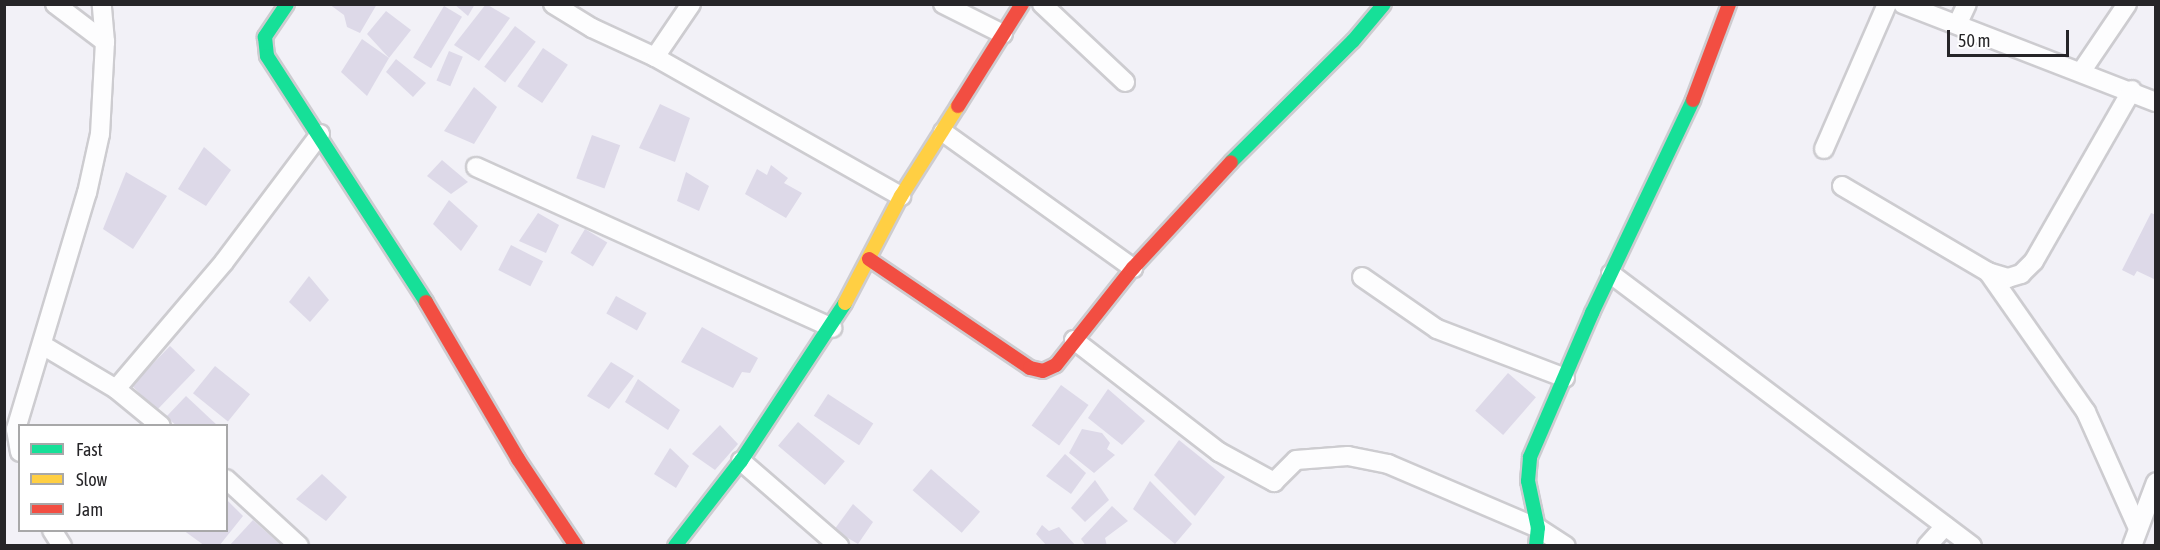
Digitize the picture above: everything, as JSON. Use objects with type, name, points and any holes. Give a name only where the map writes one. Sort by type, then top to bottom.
[{"type":"street","points":[[55,4],[105,42]]},
{"type":"street","points":[[18,440],[16,429],[44,345],[98,144],[105,42],[102,4]]},
{"type":"street","points":[[287,4],[265,38],[267,56],[320,134],[360,203],[437,319],[518,459],[576,546]]},
{"type":"street","points":[[554,4],[592,28],[655,57],[901,196]]},
{"type":"street","points":[[655,57],[691,4]]},
{"type":"street","points":[[943,4],[1003,34]]},
{"type":"street","points":[[675,546],[741,461],[832,328],[901,196],[1022,4]]},
{"type":"street","points":[[1041,4],[1125,82]]},
{"type":"street","points":[[869,259],[1030,368],[1043,372],[1056,365],[1133,268],[1204,189],[1353,41],[1384,4]]},
{"type":"street","points":[[1537,537],[1528,481],[1530,457],[1611,274],[1706,73],[1729,4]]},
{"type":"street","points":[[1824,149],[1887,4]]},
{"type":"street","points":[[1902,4],[1958,23],[2132,90],[2156,102]]},
{"type":"street","points":[[1958,23],[1967,4]]},
{"type":"street","points":[[2081,72],[2127,4]]},
{"type":"street","points":[[1842,186],[1989,272],[2008,278],[2021,274],[2034,261],[2132,90]]},
{"type":"street","points":[[943,132],[1133,268]]},
{"type":"street","points":[[116,389],[224,262],[320,134]]},
{"type":"street","points":[[476,167],[832,328]]},
{"type":"street","points":[[1989,272],[2086,412],[2137,526]]},
{"type":"street","points":[[1611,274],[1972,546]]},
{"type":"street","points":[[1362,276],[1437,329],[1565,378]]},
{"type":"street","points":[[1074,340],[1219,452],[1274,482],[1296,460],[1348,456],[1388,464],[1537,537],[1566,546]]},
{"type":"street","points":[[44,345],[116,389],[159,424]]},
{"type":"street","points":[[741,461],[839,546]]},
{"type":"street","points":[[228,481],[299,546]]},
{"type":"street","points":[[2132,546],[2137,526],[2156,482]]},
{"type":"street","points":[[1927,546],[1946,526]]},
{"type":"street","points":[[53,532],[62,546]]},
{"type":"building","points":[[329,4],[377,4],[360,33],[347,27],[344,15]]},
{"type":"building","points":[[454,4],[475,4],[468,16]]},
{"type":"building","points":[[486,4],[510,18],[479,61],[454,45]]},
{"type":"building","points":[[444,6],[462,17],[431,68],[413,57]]},
{"type":"building","points":[[386,11],[411,30],[389,58],[367,34]]},
{"type":"building","points":[[515,26],[536,42],[505,82],[484,67]]},
{"type":"building","points":[[362,39],[389,58],[367,96],[341,72]]},
{"type":"building","points":[[543,48],[568,65],[542,103],[517,86]]},
{"type":"building","points":[[449,51],[463,57],[450,86],[436,80]]},
{"type":"building","points":[[396,59],[426,83],[413,97],[386,72]]},
{"type":"building","points":[[474,87],[497,107],[474,144],[444,131]]},
{"type":"building","points":[[660,104],[690,118],[675,162],[639,148]]},
{"type":"building","points":[[592,135],[620,145],[604,188],[576,178]]},
{"type":"building","points":[[204,147],[231,170],[206,206],[178,189]]},
{"type":"building","points":[[442,160],[468,182],[451,194],[427,176]]},
{"type":"building","points":[[771,165],[788,178],[784,183],[802,193],[786,218],[745,194],[757,169],[767,175]]},
{"type":"building","points":[[126,172],[167,196],[133,249],[103,229]]},
{"type":"building","points":[[686,172],[709,186],[699,211],[677,201]]},
{"type":"building","points":[[449,200],[478,226],[461,251],[433,224]]},
{"type":"building","points":[[538,213],[559,225],[546,253],[519,241]]},
{"type":"building","points":[[2151,213],[2156,215],[2156,280],[2137,271],[2134,276],[2122,270]]},
{"type":"building","points":[[585,229],[607,242],[593,266],[571,253]]},
{"type":"building","points":[[511,245],[543,261],[530,286],[498,270]]},
{"type":"building","points":[[309,276],[329,300],[310,322],[289,302]]},
{"type":"building","points":[[616,296],[647,313],[637,330],[606,313]]},
{"type":"building","points":[[702,327],[758,358],[750,373],[742,372],[733,388],[681,362]]},
{"type":"building","points":[[170,346],[195,370],[157,410],[132,386]]},
{"type":"building","points":[[611,362],[634,376],[609,409],[587,396]]},
{"type":"building","points":[[215,366],[250,394],[228,422],[193,393]]},
{"type":"building","points":[[1508,373],[1536,397],[1503,435],[1475,411]]},
{"type":"building","points":[[638,379],[680,410],[668,430],[625,402]]},
{"type":"building","points":[[1061,385],[1089,405],[1059,445],[1032,425]]},
{"type":"building","points":[[1108,389],[1145,421],[1122,445],[1088,418]]},
{"type":"building","points":[[828,394],[873,423],[859,445],[814,416]]},
{"type":"building","points":[[186,396],[216,424],[175,424],[166,417]]},
{"type":"building","points":[[798,422],[845,461],[825,485],[778,446]]},
{"type":"building","points":[[720,425],[738,444],[715,470],[692,454]]},
{"type":"building","points":[[1082,429],[1102,433],[1110,443],[1107,449],[1115,455],[1094,473],[1069,453]]},
{"type":"building","points":[[1179,440],[1225,477],[1195,516],[1154,475]]},
{"type":"building","points":[[670,448],[689,466],[676,488],[654,474]]},
{"type":"building","points":[[1065,454],[1086,473],[1071,494],[1046,476]]},
{"type":"building","points":[[931,469],[980,512],[962,533],[913,490]]},
{"type":"building","points":[[322,474],[347,497],[326,521],[296,499]]},
{"type":"building","points":[[1095,480],[1109,500],[1085,522],[1071,508]]},
{"type":"building","points":[[1150,481],[1192,524],[1175,544],[1133,509]]},
{"type":"building","points":[[228,501],[243,516],[219,546],[205,546],[186,532],[228,532]]},
{"type":"building","points":[[853,504],[873,522],[858,544],[834,530]]},
{"type":"building","points":[[1112,506],[1128,521],[1105,538],[1107,546],[1086,546],[1081,539]]},
{"type":"building","points":[[253,520],[282,546],[229,546]]},
{"type":"building","points":[[1042,525],[1049,531],[1059,527],[1076,546],[1047,546],[1036,534]]},
{"type":"traffic: fast","points":[[287,4],[265,37],[267,56],[426,302]]},
{"type":"traffic: fast","points":[[1231,162],[1353,41],[1384,4]]},
{"type":"traffic: fast","points":[[1536,546],[1538,528],[1528,481],[1530,457],[1592,313],[1693,100]]},
{"type":"traffic: fast","points":[[675,546],[741,461],[845,303]]},
{"type":"traffic: slow","points":[[845,303],[901,196],[958,106]]},
{"type":"traffic: jam","points":[[958,106],[1022,4]]},
{"type":"traffic: jam","points":[[1693,100],[1729,4]]},
{"type":"traffic: jam","points":[[869,259],[1030,368],[1043,371],[1056,365],[1133,268],[1231,162]]},
{"type":"traffic: jam","points":[[426,302],[518,459],[576,546]]}]
